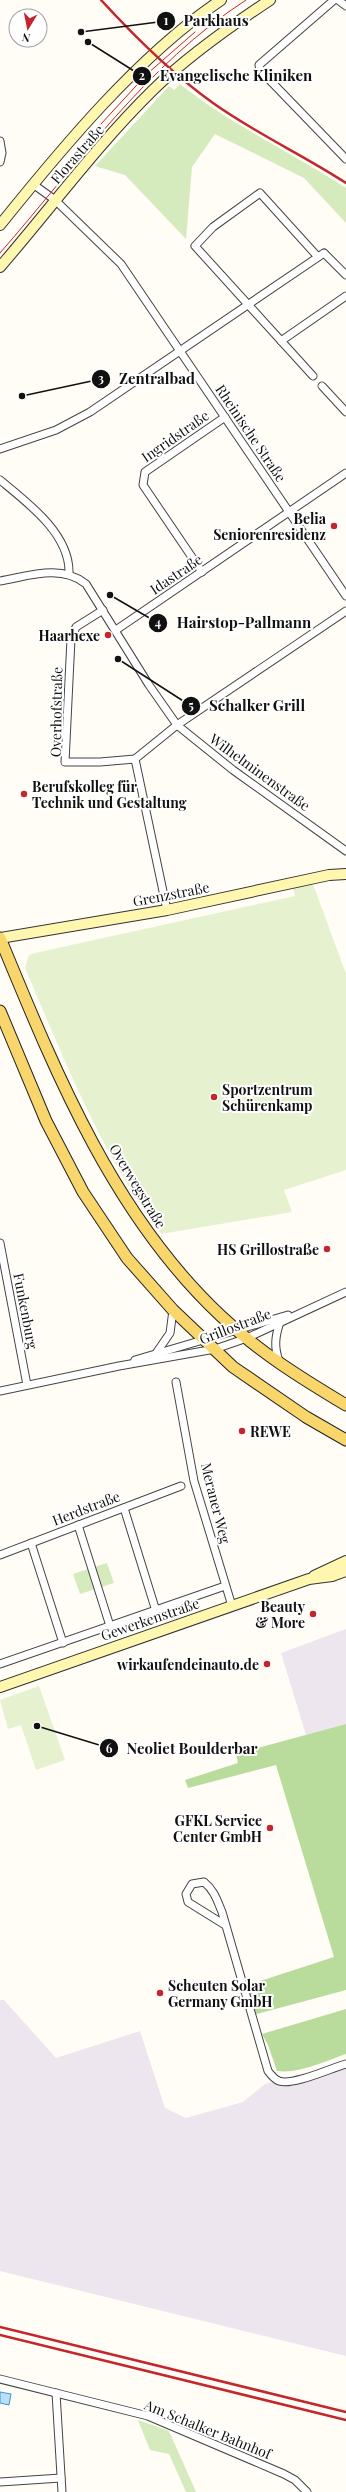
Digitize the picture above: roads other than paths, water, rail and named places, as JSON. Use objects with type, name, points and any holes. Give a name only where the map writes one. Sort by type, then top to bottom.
[{"type":"main road","name":"Overwegstraße","points":[[0,938],[61,1078],[106,1166],[145,1231],[201,1296],[237,1330],[280,1365],[346,1405]]},
{"type":"main road","points":[[0,1011],[46,1121],[83,1192],[127,1258],[173,1310],[232,1367],[271,1395],[346,1440]]},
{"type":"street","name":"Florastraße","points":[[0,225],[33,184],[133,73],[163,46],[221,0]]},
{"type":"street","name":"Florastraße","points":[[0,266],[85,163],[153,90],[181,65],[240,19],[270,0]]},
{"type":"street","points":[[334,0],[259,65],[260,70],[346,159]]},
{"type":"street","points":[[338,0],[346,6]]},
{"type":"street","points":[[0,141],[2,153],[0,162]]},
{"type":"street","name":"Rheinische Straße","points":[[33,184],[55,200],[121,264],[346,596]]},
{"type":"street","points":[[313,376],[195,246],[213,227],[260,193],[318,257]]},
{"type":"street","points":[[0,449],[67,425],[249,306],[324,253],[328,255],[346,275]]},
{"type":"street","points":[[281,341],[346,296]]},
{"type":"street","points":[[322,386],[346,412]]},
{"type":"street","name":"Ingridstraße","points":[[202,572],[143,485],[143,478],[145,472],[225,417]]},
{"type":"street","name":"Idastraße","points":[[116,630],[346,473]]},
{"type":"street","points":[[0,480],[44,519],[64,545],[70,559],[69,573],[52,572],[0,581]]},
{"type":"street","name":"Wilhelminenstraße","points":[[69,573],[86,584],[116,630],[149,686],[177,725],[233,770],[346,850]]},
{"type":"street","name":"Overhofstraße","points":[[103,610],[76,627],[71,639],[65,762],[100,762],[135,759]]},
{"type":"street","points":[[167,910],[135,759],[177,725],[346,610]]},
{"type":"street","name":"Grenzstraße","points":[[0,938],[167,910],[329,875],[346,874]]},
{"type":"street","name":"Funkenburg","points":[[0,1247],[27,1385]]},
{"type":"street","name":"Grillostraße","points":[[0,1391],[119,1366],[215,1349],[248,1338],[346,1292]]},
{"type":"street","name":"Grillostraße","points":[[119,1366],[157,1352],[205,1340],[309,1309]]},
{"type":"street","points":[[157,1352],[170,1333],[173,1310]]},
{"type":"street","points":[[280,1322],[275,1336],[275,1350],[280,1365]]},
{"type":"street","name":"Meraner Weg","points":[[176,1382],[194,1481],[232,1606]]},
{"type":"street","name":"Herdstraße","points":[[0,1555],[181,1486]]},
{"type":"street","points":[[124,1508],[156,1611]]},
{"type":"street","points":[[78,1525],[110,1626]]},
{"type":"street","points":[[31,1543],[63,1643]]},
{"type":"street","name":"Gewerkenstraße","points":[[0,1687],[309,1579],[346,1561]]},
{"type":"street","name":"Gewerkenstraße","points":[[309,1579],[332,1576],[346,1571]]},
{"type":"street","name":"Gewerkenstraße","points":[[0,1664],[225,1586]]},
{"type":"street","points":[[224,1925],[188,1902],[186,1894],[192,1884],[204,1882],[212,1888],[224,1925],[268,2071],[278,2081],[293,2081],[346,2064]]},
{"type":"street","name":"Am Schalker Bahnhof","points":[[0,2379],[148,2416],[284,2474],[295,2480],[307,2492]]},
{"type":"street","points":[[56,2393],[62,2492]]},
{"type":"street","points":[[0,2482],[61,2478]]},
{"type":"water","points":[[0,2392],[11,2394],[9,2405],[0,2403]]},
{"type":"tram line","points":[[0,253],[114,118],[145,85],[176,54],[210,26],[246,0]]},
{"type":"tram line","points":[[101,124],[147,74],[195,32]]},
{"type":"railway","points":[[101,0],[154,54],[198,92],[245,124],[346,183]]},
{"type":"railway","points":[[0,2327],[346,2412]]},
{"type":"railway","points":[[0,2335],[346,2420]]},
{"type":"place","name":"Parkhaus","points":[[81,32]]},
{"type":"place","name":"Evangelische Kliniken","points":[[88,42]]},
{"type":"place","name":"Zentralbad","points":[[22,396]]},
{"type":"place","name":"Belia Seniorenresidenz","points":[[334,526]]},
{"type":"place","name":"Hairstop-Pallmann","points":[[110,595]]},
{"type":"place","name":"Haarhexe","points":[[108,635]]},
{"type":"place","name":"Schalker Grill","points":[[118,659]]},
{"type":"place","name":"Berufskolleg für Technik und Gestaltung","points":[[24,794]]},
{"type":"place","name":"Sportzentrum Schürenkamp","points":[[214,1097]]},
{"type":"place","name":"HS Grillostraße","points":[[327,1249]]},
{"type":"place","name":"REWE","points":[[242,1431]]},
{"type":"place","name":"Beauty & More","points":[[313,1614]]},
{"type":"place","name":"wirkaufendeinauto.de","points":[[267,1664]]},
{"type":"place","name":"Neoliet Boulderbar","points":[[37,1726]]},
{"type":"place","name":"GFKL Service Center GmbH","points":[[270,1828]]},
{"type":"place","name":"Scheuten Solar Germany GmbH","points":[[160,1993]]}]
